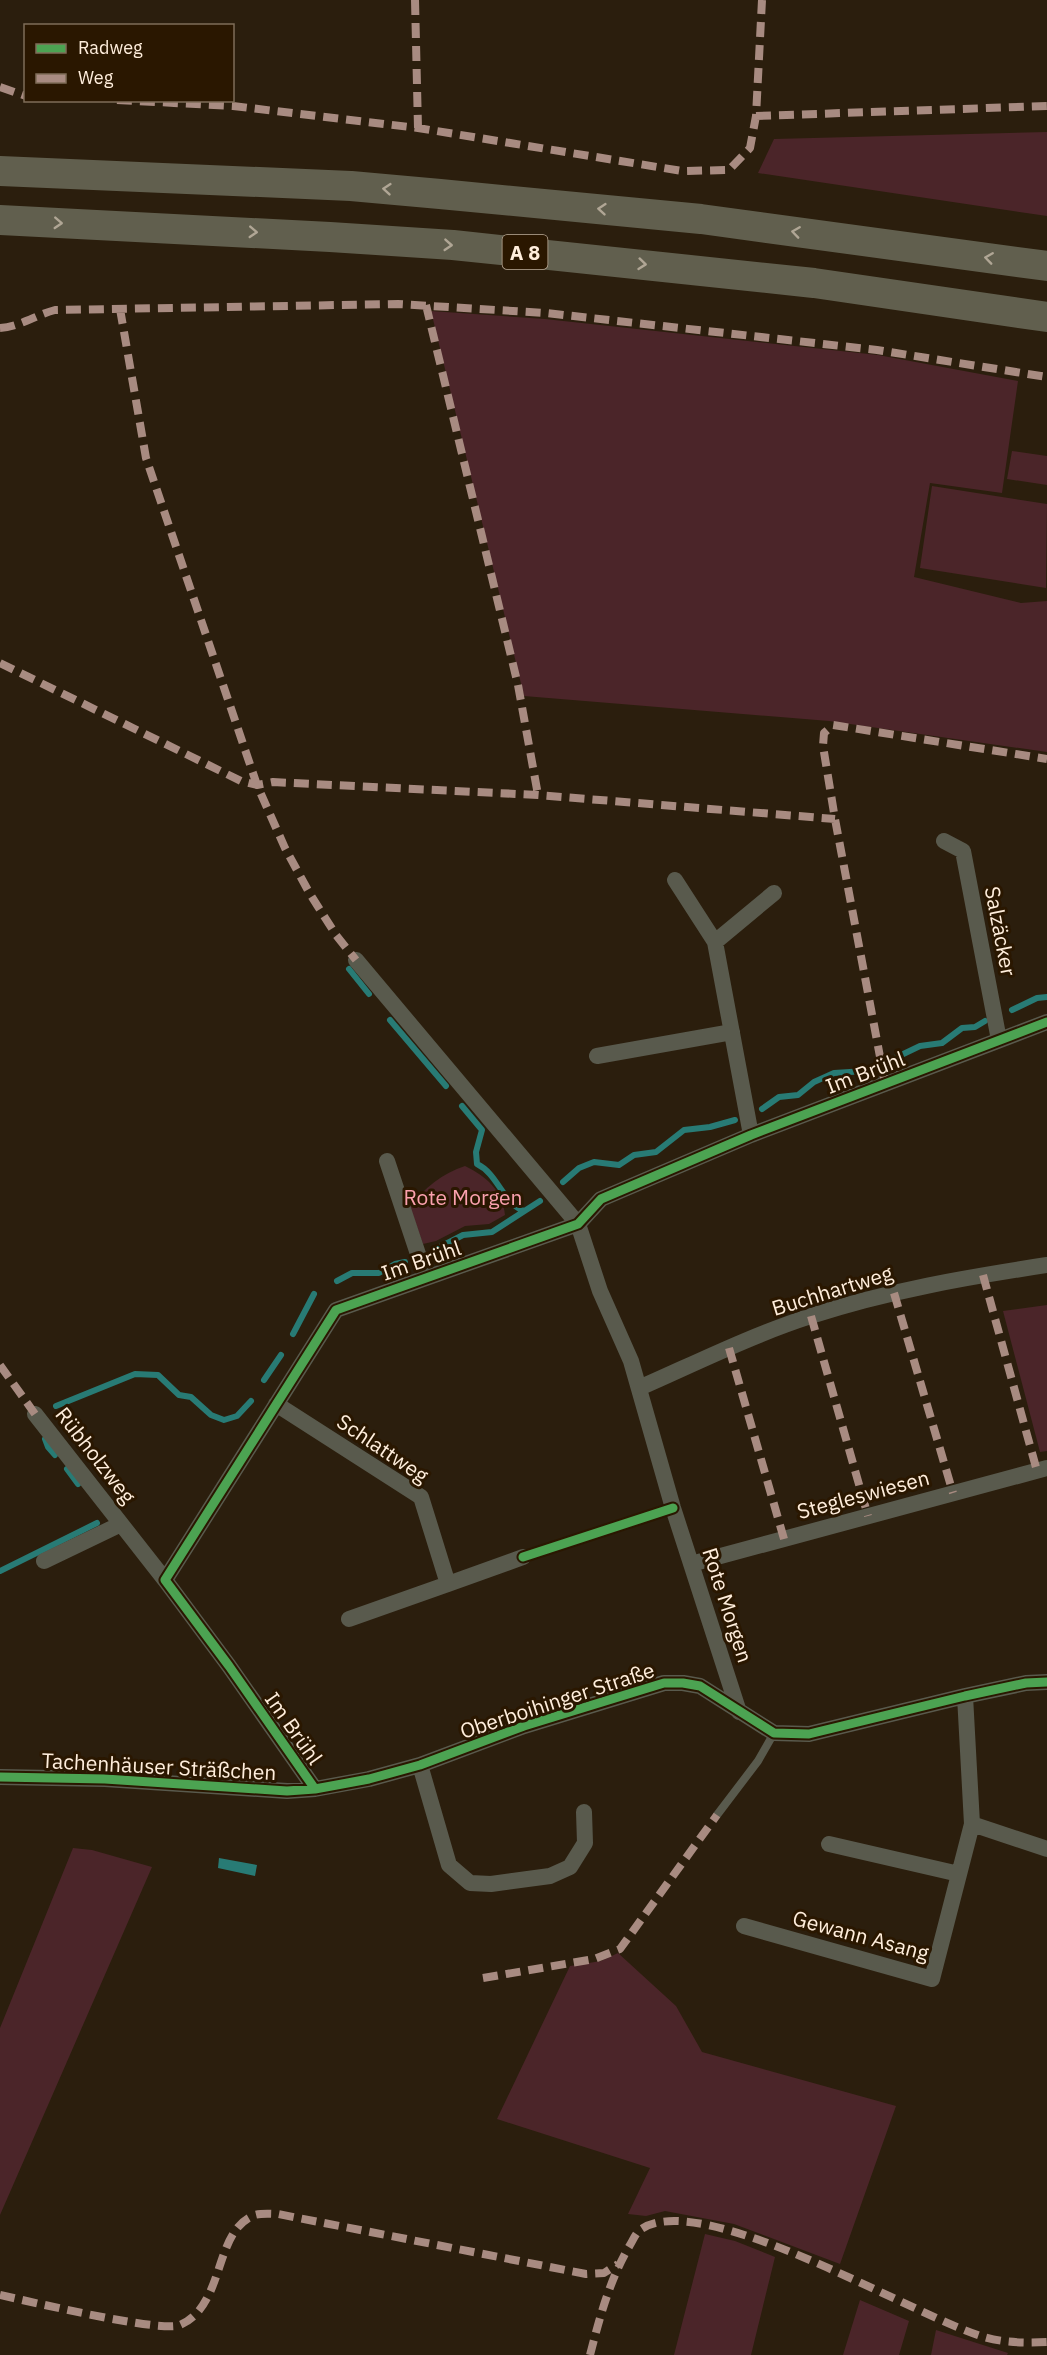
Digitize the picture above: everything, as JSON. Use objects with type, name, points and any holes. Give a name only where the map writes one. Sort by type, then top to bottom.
[{"type":"highway","name":"A 8","points":[[0,171],[351,186],[440,194],[701,219],[1047,266]]},
{"type":"highway","name":"A 8","points":[[0,220],[306,235],[453,245],[814,283],[1047,317]]},
{"type":"street","name":"Salzäcker","points":[[944,840],[963,850],[999,1040]]},
{"type":"street","points":[[675,880],[715,942],[751,1135]]},
{"type":"street","points":[[715,942],[774,893]]},
{"type":"street","name":"Rote Morgen","points":[[356,960],[578,1224],[600,1291],[631,1361],[691,1564],[740,1712]]},
{"type":"street","name":"Im Brühl","points":[[315,1789],[229,1666],[165,1580],[336,1310],[578,1224],[601,1199],[751,1135],[1047,1022]]},
{"type":"street","points":[[597,1056],[732,1032]]},
{"type":"street","name":"Im Brühl","points":[[387,1161],[426,1278]]},
{"type":"street","name":"Buchhartweg","points":[[639,1388],[729,1348],[811,1316],[894,1293],[982,1275],[1047,1265]]},
{"type":"street","name":"Schlattweg","points":[[276,1404],[421,1497],[448,1584]]},
{"type":"street","name":"Rübholzweg","points":[[35,1414],[165,1580]]},
{"type":"street","name":"Stegleswiesen","points":[[691,1564],[1047,1468]]},
{"type":"street","name":"Rübholzweg","points":[[44,1561],[121,1524]]},
{"type":"street","points":[[349,1619],[522,1557]]},
{"type":"street","name":"Oberboihinger Straße","points":[[315,1789],[369,1779],[420,1765],[524,1726],[664,1683],[700,1686],[774,1732],[809,1734],[965,1696],[1026,1683],[1047,1682]]},
{"type":"street","name":"Gewann Asang","points":[[744,1926],[932,1979],[972,1824],[965,1696]]},
{"type":"street","points":[[420,1765],[449,1865],[470,1883],[491,1884],[550,1876],[570,1867],[585,1843],[584,1812]]},
{"type":"street","name":"Tachenhäuser Sträßchen","points":[[0,1777],[105,1779],[287,1791],[315,1789]]},
{"type":"street","points":[[972,1824],[1047,1849]]},
{"type":"street","points":[[829,1844],[959,1874]]},
{"type":"lane","points":[[717,1815],[758,1761],[774,1732]]},
{"type":"green space","points":[[1047,132],[1047,216],[758,173],[774,139]]},
{"type":"green space","points":[[431,311],[545,319],[878,355],[1018,381],[1002,493],[930,483],[914,577],[1021,603],[1047,601],[1047,752],[829,721],[524,696]]},
{"type":"green space","points":[[1012,451],[1047,456],[1047,485],[1007,479]]},
{"type":"green space","points":[[932,486],[1047,504],[1046,588],[920,568]]},
{"type":"green space","name":"Rote Morgen","points":[[465,1166],[480,1174],[492,1185],[501,1199],[505,1215],[489,1224],[465,1226],[436,1241],[423,1244],[410,1207],[434,1182]]},
{"type":"green space","points":[[1047,1305],[1047,1451],[1040,1452],[1003,1311]]},
{"type":"green space","points":[[73,1848],[92,1850],[152,1867],[0,2215],[0,2028]]},
{"type":"green space","points":[[618,1953],[676,2006],[702,2052],[896,2106],[840,2264],[734,2224],[665,2211],[646,2216],[628,2214],[650,2168],[497,2119],[570,1966],[601,1961]]},
{"type":"green space","points":[[705,2234],[735,2241],[775,2257],[751,2355],[674,2355]]},
{"type":"green space","points":[[860,2300],[909,2321],[899,2355],[843,2355]]},
{"type":"green space","points":[[936,2330],[1008,2353],[1007,2355],[931,2355]]},
{"type":"water","points":[[219,1858],[257,1865],[255,1876],[218,1868]]},
{"type":"waterway","points":[[349,969],[369,994]]},
{"type":"waterway","points":[[1012,1010],[1037,998],[1047,997]]},
{"type":"waterway","points":[[390,1020],[446,1086]]},
{"type":"waterway","points":[[895,1058],[920,1046],[942,1043],[962,1028],[975,1027],[985,1021]]},
{"type":"waterway","points":[[762,1109],[779,1097],[798,1095],[814,1082],[834,1073],[866,1071]]},
{"type":"waterway","points":[[462,1106],[482,1130],[476,1152],[477,1164],[490,1174],[510,1201],[524,1211]]},
{"type":"waterway","points":[[563,1182],[579,1168],[594,1162],[619,1165],[634,1155],[656,1152],[684,1130],[710,1127],[735,1120]]},
{"type":"waterway","points":[[436,1249],[463,1235],[492,1232],[540,1201]]},
{"type":"waterway","points":[[337,1281],[352,1273],[379,1273],[395,1264],[405,1262]]},
{"type":"waterway","points":[[293,1334],[314,1294]]},
{"type":"waterway","points":[[264,1380],[281,1355]]},
{"type":"waterway","points":[[56,1406],[135,1374],[158,1375],[179,1395],[191,1397],[211,1415],[224,1420],[237,1416],[251,1401]]},
{"type":"waterway","points":[[45,1439],[55,1455]]},
{"type":"waterway","points":[[67,1469],[78,1484]]},
{"type":"waterway","points":[[0,1571],[97,1523]]},
{"type":"marked path","points":[[415,0],[418,128]]},
{"type":"marked path","points":[[156,102],[233,106],[418,128],[682,171],[729,170],[750,148],[756,116],[762,0]]},
{"type":"marked path","points":[[0,87],[24,95]]},
{"type":"marked path","points":[[756,116],[1047,106]]},
{"type":"marked path","points":[[0,328],[55,310],[398,304],[546,313],[877,350],[1047,377]]},
{"type":"marked path","points":[[426,305],[518,685],[538,795]]},
{"type":"marked path","points":[[120,309],[146,458],[257,785],[285,848],[310,894],[336,935],[356,960]]},
{"type":"marked path","points":[[0,663],[241,781],[257,785],[273,782],[538,795],[835,819]]},
{"type":"marked path","points":[[885,1083],[835,819],[823,746],[824,733],[833,725],[1047,759]]},
{"type":"marked path","points":[[983,1275],[1037,1471]]},
{"type":"marked path","points":[[894,1293],[953,1493]]},
{"type":"marked path","points":[[811,1316],[868,1516]]},
{"type":"marked path","points":[[729,1348],[784,1539]]},
{"type":"marked path","points":[[0,1365],[35,1414]]},
{"type":"marked path","points":[[483,1978],[594,1959],[620,1949],[717,1815]]},
{"type":"marked path","points":[[0,2295],[122,2321],[148,2325],[180,2325],[195,2315],[205,2301],[232,2236],[242,2223],[255,2215],[264,2214],[278,2214],[586,2274],[604,2273],[618,2264]]},
{"type":"marked path","points":[[590,2355],[611,2284],[635,2237],[640,2230],[669,2221],[709,2225],[757,2239],[984,2337],[1016,2342],[1047,2342]]},
{"type":"cycle path","points":[[315,1789],[229,1666],[165,1580],[336,1310],[578,1224],[601,1199],[751,1135],[1047,1022]]},
{"type":"cycle path","points":[[523,1557],[673,1508]]},
{"type":"cycle path","points":[[0,1777],[105,1779],[287,1791],[315,1789],[369,1779],[420,1765],[524,1726],[664,1683],[700,1686],[774,1733],[809,1734],[965,1696],[1026,1683],[1047,1682]]}]
